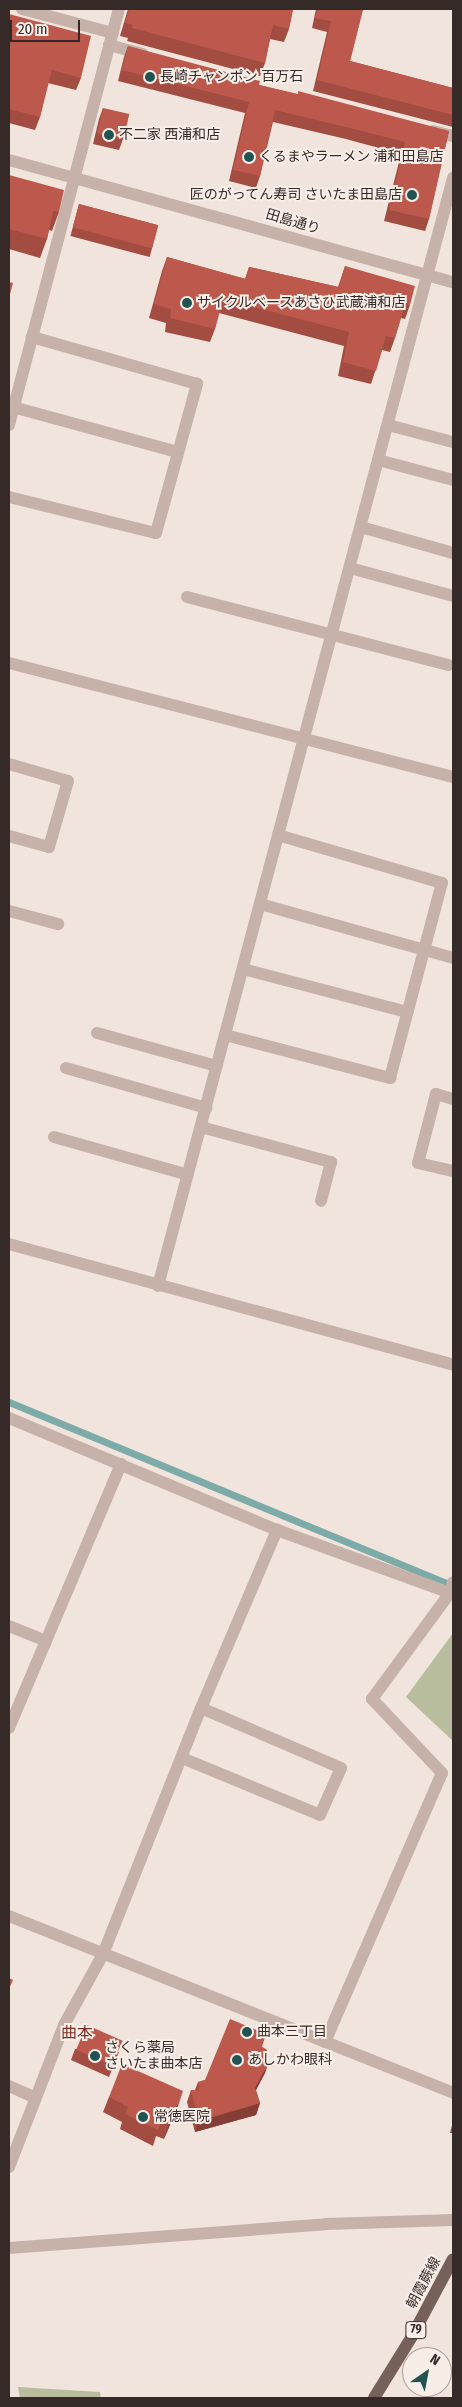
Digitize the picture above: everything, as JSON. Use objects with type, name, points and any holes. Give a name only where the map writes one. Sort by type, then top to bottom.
[{"type":"main road","name":"朝霞蕨線","points":[[374,2398],[411,2338],[453,2259]]},
{"type":"street","points":[[22,9],[111,39],[157,58]]},
{"type":"street","points":[[9,425],[119,9]]},
{"type":"street","points":[[415,126],[453,136]]},
{"type":"street","name":"田島通り","points":[[9,160],[453,282]]},
{"type":"street","points":[[158,1286],[453,178]]},
{"type":"street","points":[[9,497],[156,533],[197,384],[32,337]]},
{"type":"street","points":[[13,408],[178,452]]},
{"type":"street","points":[[388,424],[453,442]]},
{"type":"street","points":[[378,460],[453,480]]},
{"type":"street","points":[[361,527],[453,553]]},
{"type":"street","points":[[350,568],[453,596]]},
{"type":"street","points":[[187,596],[448,665]]},
{"type":"street","points":[[9,663],[453,777]]},
{"type":"street","points":[[9,764],[68,781],[49,847],[9,836]]},
{"type":"street","points":[[226,1035],[390,1078],[442,883],[278,835]]},
{"type":"street","points":[[260,904],[453,958]]},
{"type":"street","points":[[9,911],[58,924]]},
{"type":"street","points":[[243,969],[407,1012]]},
{"type":"street","points":[[97,1033],[217,1066]]},
{"type":"street","points":[[66,1068],[206,1108]]},
{"type":"street","points":[[453,1099],[436,1094],[418,1163],[453,1171]]},
{"type":"street","points":[[201,1127],[331,1162],[321,1201]]},
{"type":"street","points":[[54,1137],[188,1175]]},
{"type":"street","points":[[9,1244],[453,1365]]},
{"type":"street","points":[[9,1418],[277,1530],[452,1590],[372,1699],[442,1773],[325,2042]]},
{"type":"street","points":[[9,1728],[121,1464]]},
{"type":"street","points":[[9,2167],[34,2097],[64,2025],[103,1954],[201,1708],[277,1530]]},
{"type":"street","points":[[9,1626],[46,1640]]},
{"type":"street","points":[[182,1758],[320,1815],[341,1768],[201,1708]]},
{"type":"street","points":[[9,1916],[453,2093]]},
{"type":"street","points":[[9,2086],[34,2097]]},
{"type":"street","points":[[9,2248],[326,2224],[453,2220]]},
{"type":"green space","points":[[453,1633],[453,1741],[406,1697]]},
{"type":"green space","points":[[18,2387],[100,2392],[101,2398],[20,2398]]},
{"type":"building","points":[[129,9],[293,9],[289,29],[273,25],[265,63],[132,28],[133,25],[125,23]]},
{"type":"building","points":[[318,9],[363,9],[350,61],[453,88],[453,115],[317,80],[331,21],[315,18]]},
{"type":"building","points":[[9,14],[91,36],[81,78],[52,70],[40,117],[9,109]]},
{"type":"building","points":[[128,46],[260,81],[259,85],[298,94],[298,91],[449,131],[429,219],[389,210],[405,142],[350,128],[275,110],[260,176],[233,170],[249,102],[122,70]]},
{"type":"building","points":[[103,108],[129,114],[123,139],[97,133]]},
{"type":"building","points":[[9,175],[64,190],[59,212],[53,211],[47,239],[9,229]]},
{"type":"building","points":[[79,204],[158,225],[152,248],[73,227]]},
{"type":"building","points":[[167,257],[246,279],[249,267],[339,287],[345,266],[415,286],[410,305],[405,304],[395,338],[386,336],[376,371],[343,362],[349,332],[223,299],[215,329],[170,318],[171,309],[154,304]]},
{"type":"building","points":[[9,282],[13,283],[9,298]]},
{"type":"building","points":[[9,1978],[13,1980],[9,1989]]},
{"type":"building","points":[[230,2019],[266,2034],[262,2047],[267,2050],[263,2058],[269,2062],[255,2088],[260,2103],[199,2121],[191,2090],[199,2090],[198,2082],[205,2080]]},
{"type":"building","points":[[87,2025],[123,2041],[112,2066],[76,2050]]},
{"type":"building","name":"常徳医院","points":[[122,2064],[183,2091],[169,2124],[162,2121],[158,2130],[125,2114],[128,2107],[109,2097]]},
{"type":"waterway","points":[[9,1402],[453,1586]]},
{"type":"place","name":"長崎チャンポン 百万石","points":[[150,77]]},
{"type":"place","name":"不二家 西浦和店","points":[[109,135]]},
{"type":"place","name":"くるまやラーメン 浦和田島店","points":[[249,157]]},
{"type":"place","name":"匠のがってん寿司 さいたま田島店","points":[[412,195]]},
{"type":"place","name":"サイクルベースあさひ武蔵浦和店","points":[[187,303]]},
{"type":"place","name":"曲本三丁目","points":[[247,2032]]},
{"type":"place","name":"さくら薬局 さいたま曲本店","points":[[95,2056]]},
{"type":"place","name":"あしかわ眼科","points":[[237,2060]]},
{"type":"place","name":"常徳医院","points":[[143,2117]]},
{"type":"district","name":"曲本","points":[[77,2033]]}]
